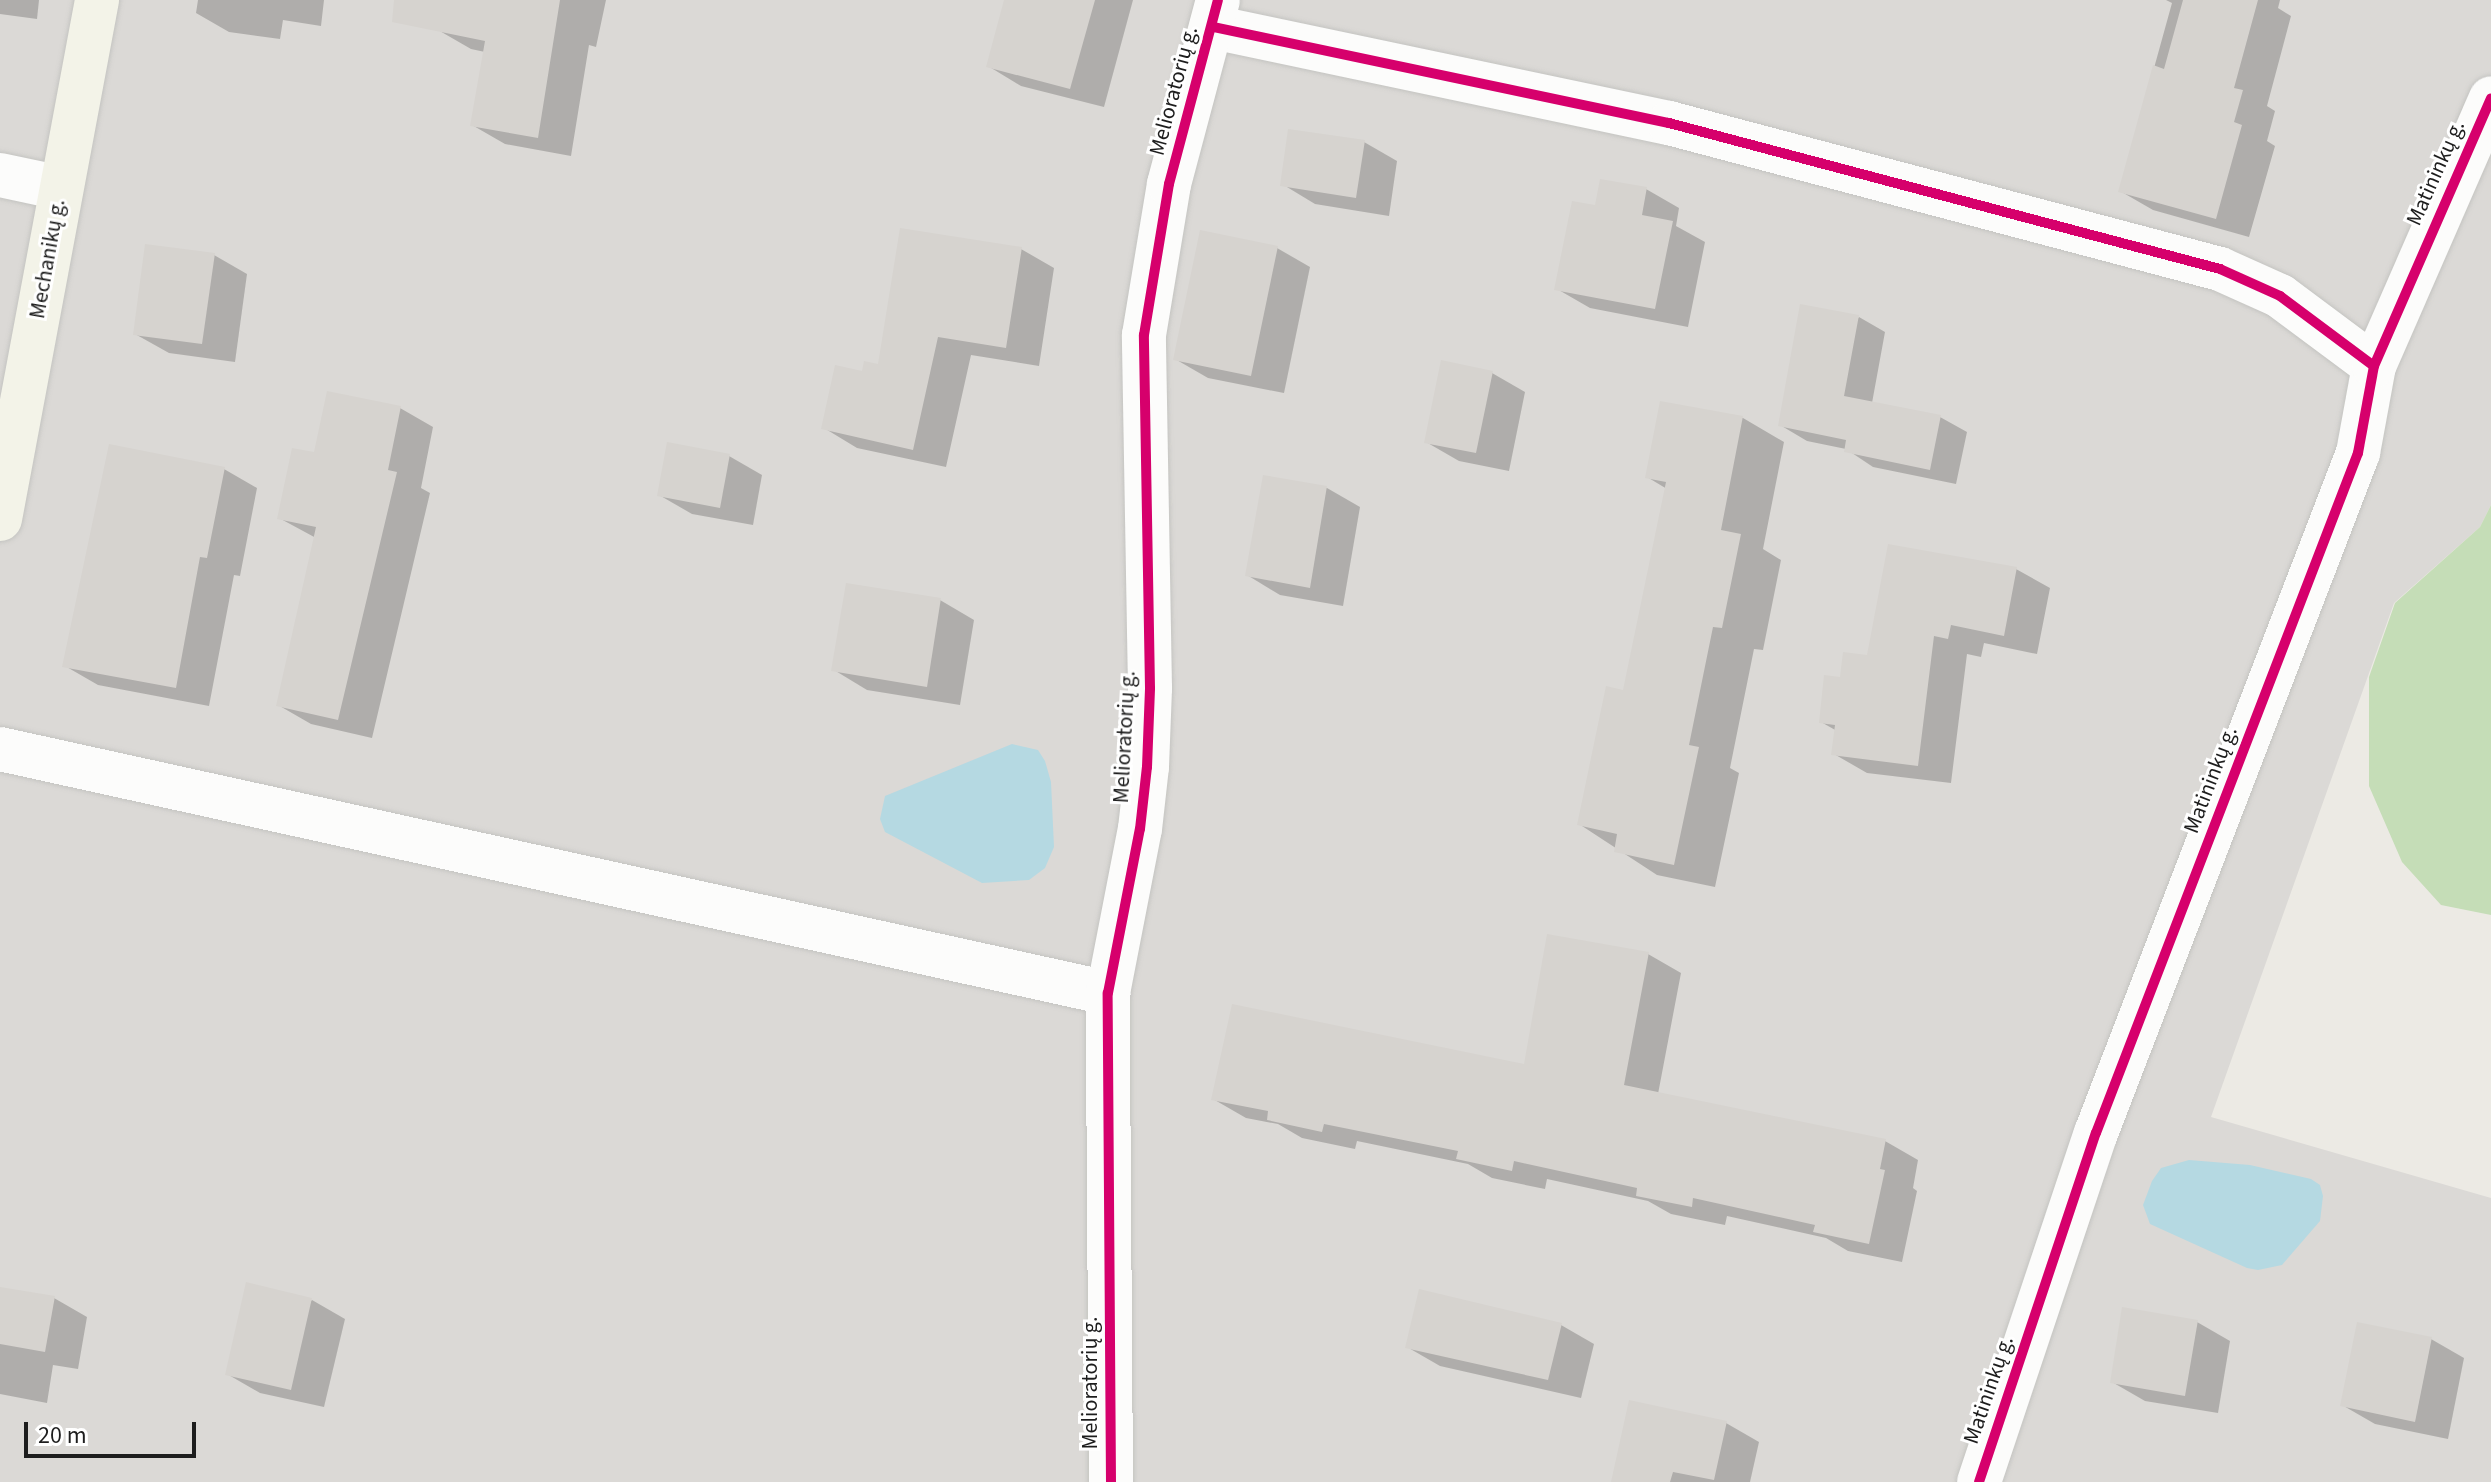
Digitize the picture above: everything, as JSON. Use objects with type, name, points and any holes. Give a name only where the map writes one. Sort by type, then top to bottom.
[{"type":"main road","name":"Mechanikų g.","points":[[0,519],[97,0]]},
{"type":"street","points":[[1216,14],[1669,123],[2220,269],[2280,296],[2374,366]]},
{"type":"street","name":"Melioratorių g.","points":[[1111,1482],[1108,993],[1140,829],[1147,767],[1150,688],[1144,335],[1169,184],[1216,14]]},
{"type":"street","name":"Matininkų g.","points":[[1979,1482],[2096,1133],[2358,453],[2374,366],[2491,98]]},
{"type":"street","points":[[0,175],[61,188]]},
{"type":"street","points":[[0,749],[1108,993]]},
{"type":"shaded area","points":[[0,0],[2491,0],[2491,505],[2480,527],[2394,603],[2211,1117],[2491,1198],[2491,1482],[0,1482]]},
{"type":"green space","points":[[2491,505],[2491,915],[2441,905],[2402,862],[2369,786],[2369,677],[2395,603],[2480,527]]},
{"type":"water","points":[[1012,744],[1038,750],[1051,782],[1054,847],[1045,868],[1029,880],[982,883],[885,832],[880,819],[885,796]]},
{"type":"water","points":[[2189,1160],[2250,1165],[2311,1179],[2320,1185],[2323,1196],[2320,1221],[2282,1265],[2258,1270],[2247,1268],[2150,1224],[2143,1205],[2152,1181],[2161,1168]]},
{"type":"building","points":[[394,0],[560,0],[538,138],[470,126],[485,41],[392,22]]},
{"type":"building","points":[[1004,0],[1095,0],[1070,89],[986,67]]},
{"type":"building","points":[[2183,0],[2258,0],[2234,88],[2243,90],[2234,122],[2242,125],[2216,219],[2118,192],[2153,65],[2164,69]]},
{"type":"building","points":[[1288,129],[1365,140],[1356,198],[1280,186]]},
{"type":"building","points":[[1600,179],[1647,187],[1642,215],[1673,221],[1655,309],[1554,290],[1572,201],[1595,205]]},
{"type":"building","points":[[900,228],[1022,247],[1006,348],[938,337],[913,450],[821,429],[835,365],[862,371],[864,361],[878,364]]},
{"type":"building","points":[[1200,230],[1278,246],[1251,376],[1173,360]]},
{"type":"building","points":[[145,244],[215,253],[202,344],[133,335]]},
{"type":"building","points":[[1800,304],[1859,315],[1844,396],[1941,415],[1930,470],[1844,452],[1846,440],[1778,426]]},
{"type":"building","points":[[1441,360],[1493,371],[1476,453],[1424,443]]},
{"type":"building","points":[[327,391],[401,406],[388,470],[397,472],[338,720],[276,706],[316,527],[277,519],[292,448],[314,452]]},
{"type":"building","points":[[1660,401],[1743,416],[1721,530],[1741,534],[1722,628],[1713,627],[1689,745],[1699,747],[1674,865],[1614,852],[1617,834],[1577,825],[1606,686],[1623,690],[1666,482],[1645,478]]},
{"type":"building","points":[[667,442],[730,454],[720,508],[657,496]]},
{"type":"building","points":[[109,444],[225,467],[207,558],[200,557],[176,688],[62,667]]},
{"type":"building","points":[[1263,475],[1327,486],[1310,588],[1245,576]]},
{"type":"building","points":[[1888,544],[2017,567],[2004,636],[1951,625],[1948,639],[1934,636],[1918,766],[1831,755],[1835,725],[1819,723],[1824,675],[1840,677],[1843,652],[1867,655]]},
{"type":"building","points":[[846,583],[941,598],[927,687],[831,671]]},
{"type":"building","points":[[1547,934],[1649,952],[1624,1085],[1886,1139],[1880,1169],[1885,1170],[1869,1244],[1813,1232],[1815,1225],[1693,1198],[1692,1207],[1636,1196],[1637,1188],[1514,1161],[1512,1171],[1456,1159],[1458,1151],[1324,1124],[1322,1132],[1267,1120],[1268,1111],[1211,1100],[1232,1004],[1524,1064]]},
{"type":"building","points":[[246,1282],[312,1298],[291,1390],[225,1375]]},
{"type":"building","points":[[0,1287],[55,1296],[45,1352],[0,1344]]},
{"type":"building","points":[[1419,1289],[1562,1323],[1548,1380],[1405,1348]]},
{"type":"building","points":[[2122,1307],[2198,1320],[2185,1396],[2110,1383]]},
{"type":"building","points":[[2357,1322],[2432,1337],[2415,1422],[2340,1406]]},
{"type":"building","points":[[1629,1400],[1727,1421],[1714,1480],[1673,1472],[1670,1482],[1611,1482]]},
{"type":"cycle path","points":[[1111,1482],[1108,993],[1140,829],[1147,767],[1150,688],[1144,335],[1169,184],[1218,0]]},
{"type":"cycle path","points":[[1213,27],[1669,123],[2220,269],[2280,296],[2374,366]]},
{"type":"cycle path","points":[[1979,1482],[2096,1133],[2358,453],[2374,366],[2491,98]]}]
